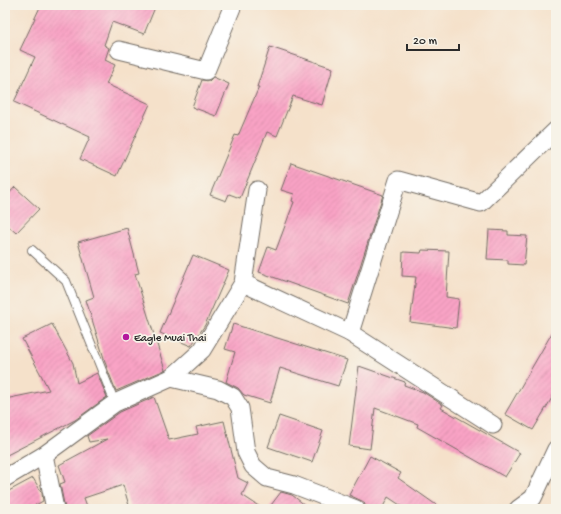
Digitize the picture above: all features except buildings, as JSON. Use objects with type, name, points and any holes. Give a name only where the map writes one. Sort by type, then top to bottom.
[{"type":"street","points":[[119,50],[206,71],[233,5]]},
{"type":"street","points":[[350,333],[398,180],[481,203],[556,130]]},
{"type":"street","points":[[5,478],[44,455],[115,403],[171,378],[202,350],[243,283],[257,190]]},
{"type":"street","points":[[243,283],[350,333],[492,424]]},
{"type":"street","points":[[171,378],[218,389],[233,397],[240,408],[246,452],[253,466],[267,478],[294,485],[356,509]]},
{"type":"street","points":[[518,509],[533,498],[556,449]]},
{"type":"street","points":[[44,455],[55,509]]},
{"type":"lane","points":[[32,250],[66,281],[115,403]]},
{"type":"place","name":"Eagle Muai Thai","points":[[126,337]]}]
